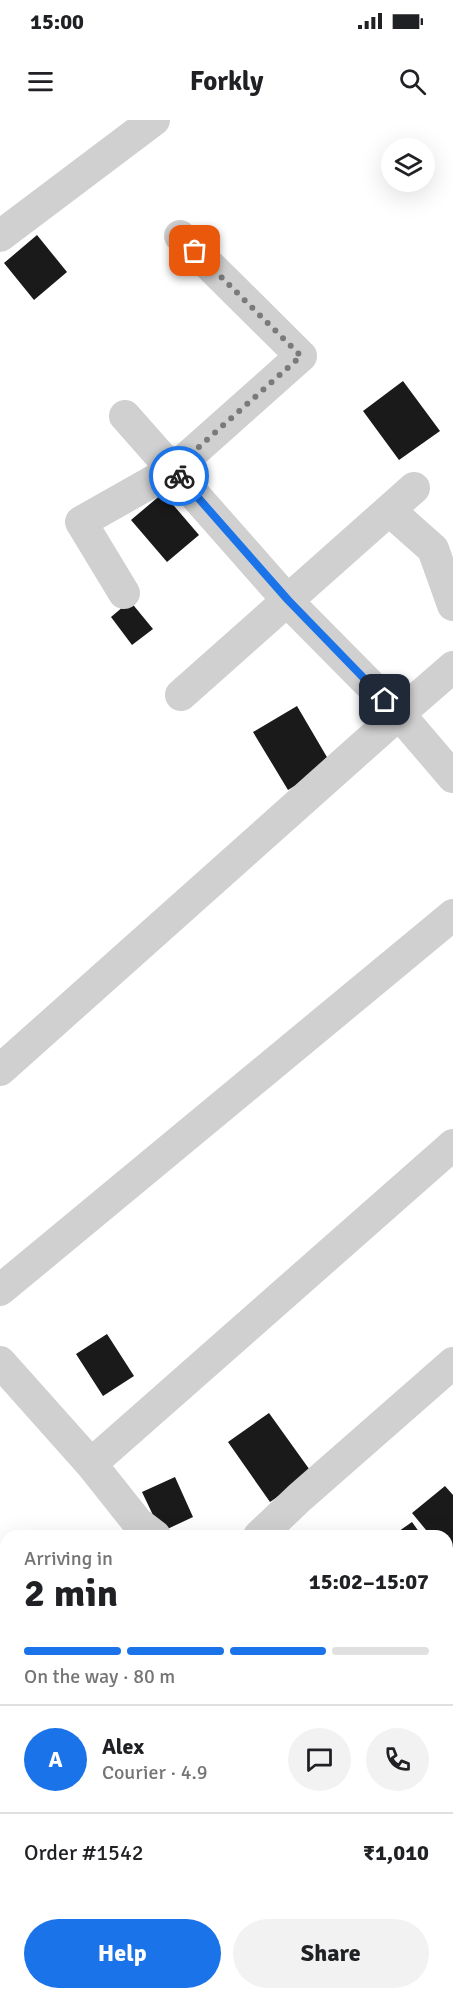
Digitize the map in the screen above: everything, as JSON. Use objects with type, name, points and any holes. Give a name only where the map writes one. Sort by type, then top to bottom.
[{"type":"street","points":[[0,236],[154,120]]},
{"type":"street","points":[[124,593],[81,522],[173,470],[301,356],[180,236]]},
{"type":"street","points":[[125,416],[288,600],[399,714],[453,777]]},
{"type":"street","points":[[181,695],[414,488]]},
{"type":"street","points":[[389,510],[433,549],[453,605]]},
{"type":"street","points":[[0,1070],[453,667]]},
{"type":"street","points":[[5,1276],[453,915]]},
{"type":"street","points":[[91,1464],[453,1145]]},
{"type":"street","points":[[0,1362],[91,1464],[138,1523],[147,1530]]},
{"type":"street","points":[[265,1530],[453,1363]]},
{"type":"building","points":[[37,235],[67,272],[34,300],[4,263]]},
{"type":"building","points":[[403,381],[440,431],[399,460],[363,411]]},
{"type":"building","points":[[163,493],[199,535],[167,562],[131,520]]},
{"type":"building","points":[[130,601],[153,629],[132,645],[111,617]]},
{"type":"building","points":[[297,706],[331,764],[288,790],[253,732]]},
{"type":"building","points":[[107,1334],[134,1376],[103,1396],[76,1354]]},
{"type":"building","points":[[269,1413],[312,1473],[270,1502],[228,1442]]},
{"type":"building","points":[[175,1477],[193,1517],[165,1530],[160,1530],[142,1492]]},
{"type":"building","points":[[445,1486],[453,1495],[453,1530],[426,1530],[412,1513]]},
{"type":"building","points":[[412,1522],[418,1530],[401,1530]]},
{"type":"way so far","points":[[179,476],[173,470],[301,356],[195,251]]},
{"type":"route","points":[[179,476],[288,600],[385,700]]}]
